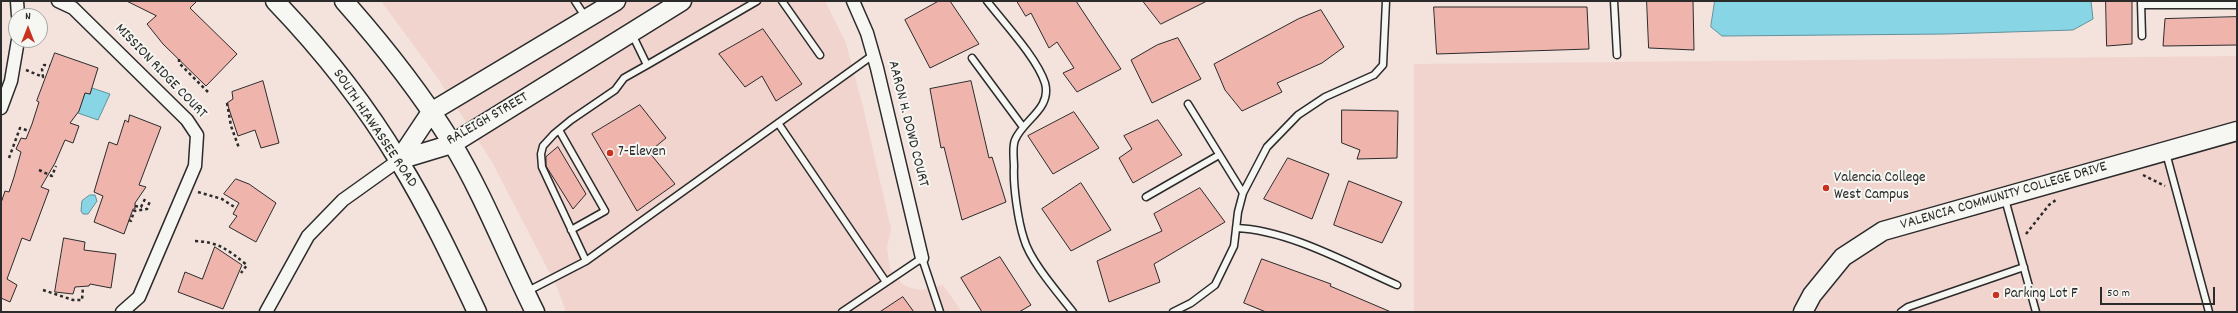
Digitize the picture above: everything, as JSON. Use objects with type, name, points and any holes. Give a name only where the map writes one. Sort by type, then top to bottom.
[{"type":"street","name":"MISSION RIDGE COURT","points":[[58,1],[79,13],[188,120],[197,135],[195,166],[139,297],[122,312]]},
{"type":"street","name":"SOUTH HIAWASSEE ROAD","points":[[275,1],[295,21],[347,85],[399,160],[444,241],[477,312]]},
{"type":"street","points":[[344,1],[388,50],[452,144],[500,238],[535,312]]},
{"type":"street","points":[[266,312],[308,236],[343,200],[399,160],[431,112],[616,1]]},
{"type":"street","name":"RALEIGH STREET","points":[[399,160],[452,144],[682,1]]},
{"type":"street","name":"AARON H. DOWD COURT","points":[[853,1],[868,33],[922,258]]},
{"type":"street","points":[[1,108],[11,81],[17,48]]},
{"type":"street","name":"VALENCIA COMMUNITY COLLEGE DRIVE","points":[[1803,312],[1812,295],[1842,256],[1883,232],[2237,131]]},
{"type":"lane","points":[[575,1],[586,19]]},
{"type":"lane","points":[[586,261],[542,167],[541,154],[543,146],[559,130],[615,90],[624,78],[756,1]]},
{"type":"lane","points":[[782,1],[820,55]]},
{"type":"lane","points":[[987,1],[1030,57],[1045,83],[1046,96],[1043,105],[1023,127],[1014,140],[1013,176],[1024,240],[1046,278],[1073,312]]},
{"type":"lane","points":[[1173,312],[1191,302],[1215,285],[1234,246],[1243,193],[1267,147],[1298,115],[1324,97],[1374,75],[1383,65],[1386,1]]},
{"type":"lane","points":[[1614,1],[1617,55]]},
{"type":"lane","points":[[2142,36],[2141,3],[2212,3],[2237,5]]},
{"type":"lane","points":[[632,32],[647,65]]},
{"type":"lane","points":[[525,292],[586,261],[873,55]]},
{"type":"lane","points":[[972,58],[1023,127]]},
{"type":"lane","points":[[1188,104],[1243,193]]},
{"type":"lane","points":[[778,123],[886,282]]},
{"type":"lane","points":[[559,130],[605,211],[571,230]]},
{"type":"lane","points":[[2165,152],[2209,312]]},
{"type":"lane","points":[[1146,197],[1219,155]]},
{"type":"lane","points":[[2005,197],[2036,312]]},
{"type":"lane","points":[[1236,228],[1250,228],[1292,240],[1397,285]]},
{"type":"lane","points":[[842,312],[922,258],[940,312]]},
{"type":"lane","points":[[1901,312],[1908,307],[2024,267]]},
{"type":"path","points":[[179,60],[179,63],[209,93]]},
{"type":"path","points":[[25,70],[43,77],[42,69],[44,65],[50,66]]},
{"type":"path","points":[[227,103],[231,126],[239,148]]},
{"type":"path","points":[[9,158],[20,128],[29,131]]},
{"type":"path","points":[[39,170],[52,176],[56,166]]},
{"type":"path","points":[[2140,174],[2152,179],[2178,195]]},
{"type":"path","points":[[186,187],[222,199],[236,208]]},
{"type":"path","points":[[2026,234],[2049,205],[2061,196]]},
{"type":"path","points":[[135,206],[141,207],[145,199]]},
{"type":"path","points":[[129,220],[131,221],[134,211],[147,210],[150,201]]},
{"type":"path","points":[[195,241],[210,242],[225,247],[247,265],[241,273]]},
{"type":"path","points":[[43,290],[73,300],[82,300],[83,287]]},
{"type":"shaded area","points":[[381,1],[825,1],[846,43],[864,111],[891,229],[887,248],[890,268],[902,284],[911,288],[922,290],[943,285],[962,312],[566,312],[557,287],[492,162],[437,77]]},
{"type":"shaded area","name":"Valencia College West Campus","points":[[2237,56],[2237,312],[1414,312],[1414,64]]},
{"type":"water","points":[[1715,1],[2091,1],[2093,19],[2073,30],[1945,34],[1722,36],[1711,27]]},
{"type":"water","points":[[92,88],[110,94],[98,120],[78,113],[85,93],[90,94]]},
{"type":"water","points":[[90,195],[95,195],[97,201],[88,214],[83,214],[81,211],[82,201]]},
{"type":"building","points":[[127,1],[197,1],[190,8],[237,54],[206,86],[163,44],[147,24],[156,16]]},
{"type":"building","points":[[939,1],[950,1],[979,44],[930,68],[905,20]]},
{"type":"building","points":[[1017,1],[1076,1],[1121,69],[1077,92],[1063,73],[1074,68],[1057,42],[1049,48],[1031,13],[1026,16]]},
{"type":"building","points":[[1143,1],[1207,1],[1161,24]]},
{"type":"building","points":[[1647,1],[1693,1],[1694,50],[1649,48]]},
{"type":"building","points":[[2106,1],[2132,1],[2132,44],[2107,46]]},
{"type":"building","points":[[1434,7],[1587,7],[1589,49],[1437,54]]},
{"type":"building","points":[[1321,10],[1344,47],[1322,63],[1277,83],[1282,92],[1242,111],[1225,90],[1214,64],[1298,19]]},
{"type":"building","points":[[2237,17],[2237,45],[2163,46],[2165,19]]},
{"type":"building","points":[[763,29],[802,84],[776,101],[762,76],[745,87],[719,54]]},
{"type":"building","points":[[1178,38],[1201,79],[1152,103],[1131,60],[1157,45]]},
{"type":"building","points":[[55,53],[98,68],[90,94],[85,93],[79,111],[70,123],[79,126],[73,143],[65,140],[55,163],[41,187],[49,190],[30,241],[22,238],[7,279],[17,285],[10,302],[1,298],[1,203],[5,191],[9,192],[21,152],[16,149],[21,138],[26,139],[39,102],[37,101]]},
{"type":"building","points":[[263,81],[279,143],[261,148],[255,130],[238,136],[227,103],[233,99],[232,92]]},
{"type":"building","points":[[971,81],[989,158],[992,157],[1006,202],[962,220],[944,147],[941,148],[930,89]]},
{"type":"building","points":[[640,105],[666,138],[649,152],[675,184],[637,211],[592,134]]},
{"type":"building","points":[[1342,110],[1398,111],[1397,158],[1357,159],[1360,150],[1342,143]]},
{"type":"building","points":[[1074,112],[1099,148],[1053,174],[1028,136]]},
{"type":"building","points":[[130,115],[161,127],[139,185],[146,187],[135,203],[135,209],[133,209],[124,234],[94,222],[103,196],[94,192],[109,142],[117,145],[125,120],[128,122]]},
{"type":"building","points":[[1158,120],[1182,155],[1133,183],[1119,158],[1132,149],[1124,136]]},
{"type":"building","points":[[558,147],[586,194],[573,209],[546,166],[546,157]]},
{"type":"building","points":[[1288,158],[1329,174],[1312,219],[1264,199]]},
{"type":"building","points":[[236,179],[249,184],[276,203],[256,242],[229,227],[237,216],[233,214],[239,203],[224,194]]},
{"type":"building","points":[[1349,181],[1402,202],[1382,243],[1334,225]]},
{"type":"building","points":[[1081,183],[1111,230],[1071,251],[1042,209]]},
{"type":"building","points":[[1200,188],[1225,222],[1154,264],[1160,282],[1109,302],[1097,261],[1162,231],[1154,214]]},
{"type":"building","points":[[64,238],[85,242],[84,250],[116,254],[111,288],[90,284],[89,286],[75,287],[73,294],[55,292]]},
{"type":"building","points":[[215,247],[242,265],[223,309],[178,292],[185,272],[202,279]]},
{"type":"building","points":[[1000,257],[1031,305],[1019,312],[982,312],[961,278]]},
{"type":"building","points":[[1262,259],[1331,284],[1330,286],[1391,312],[1266,312],[1244,303]]},
{"type":"building","points":[[903,297],[914,312],[880,312]]},
{"type":"place","name":"7-Eleven","points":[[610,153]]},
{"type":"place","name":"Valencia College West Campus","points":[[1826,188]]},
{"type":"place","name":"Parking Lot F","points":[[1996,295]]}]
